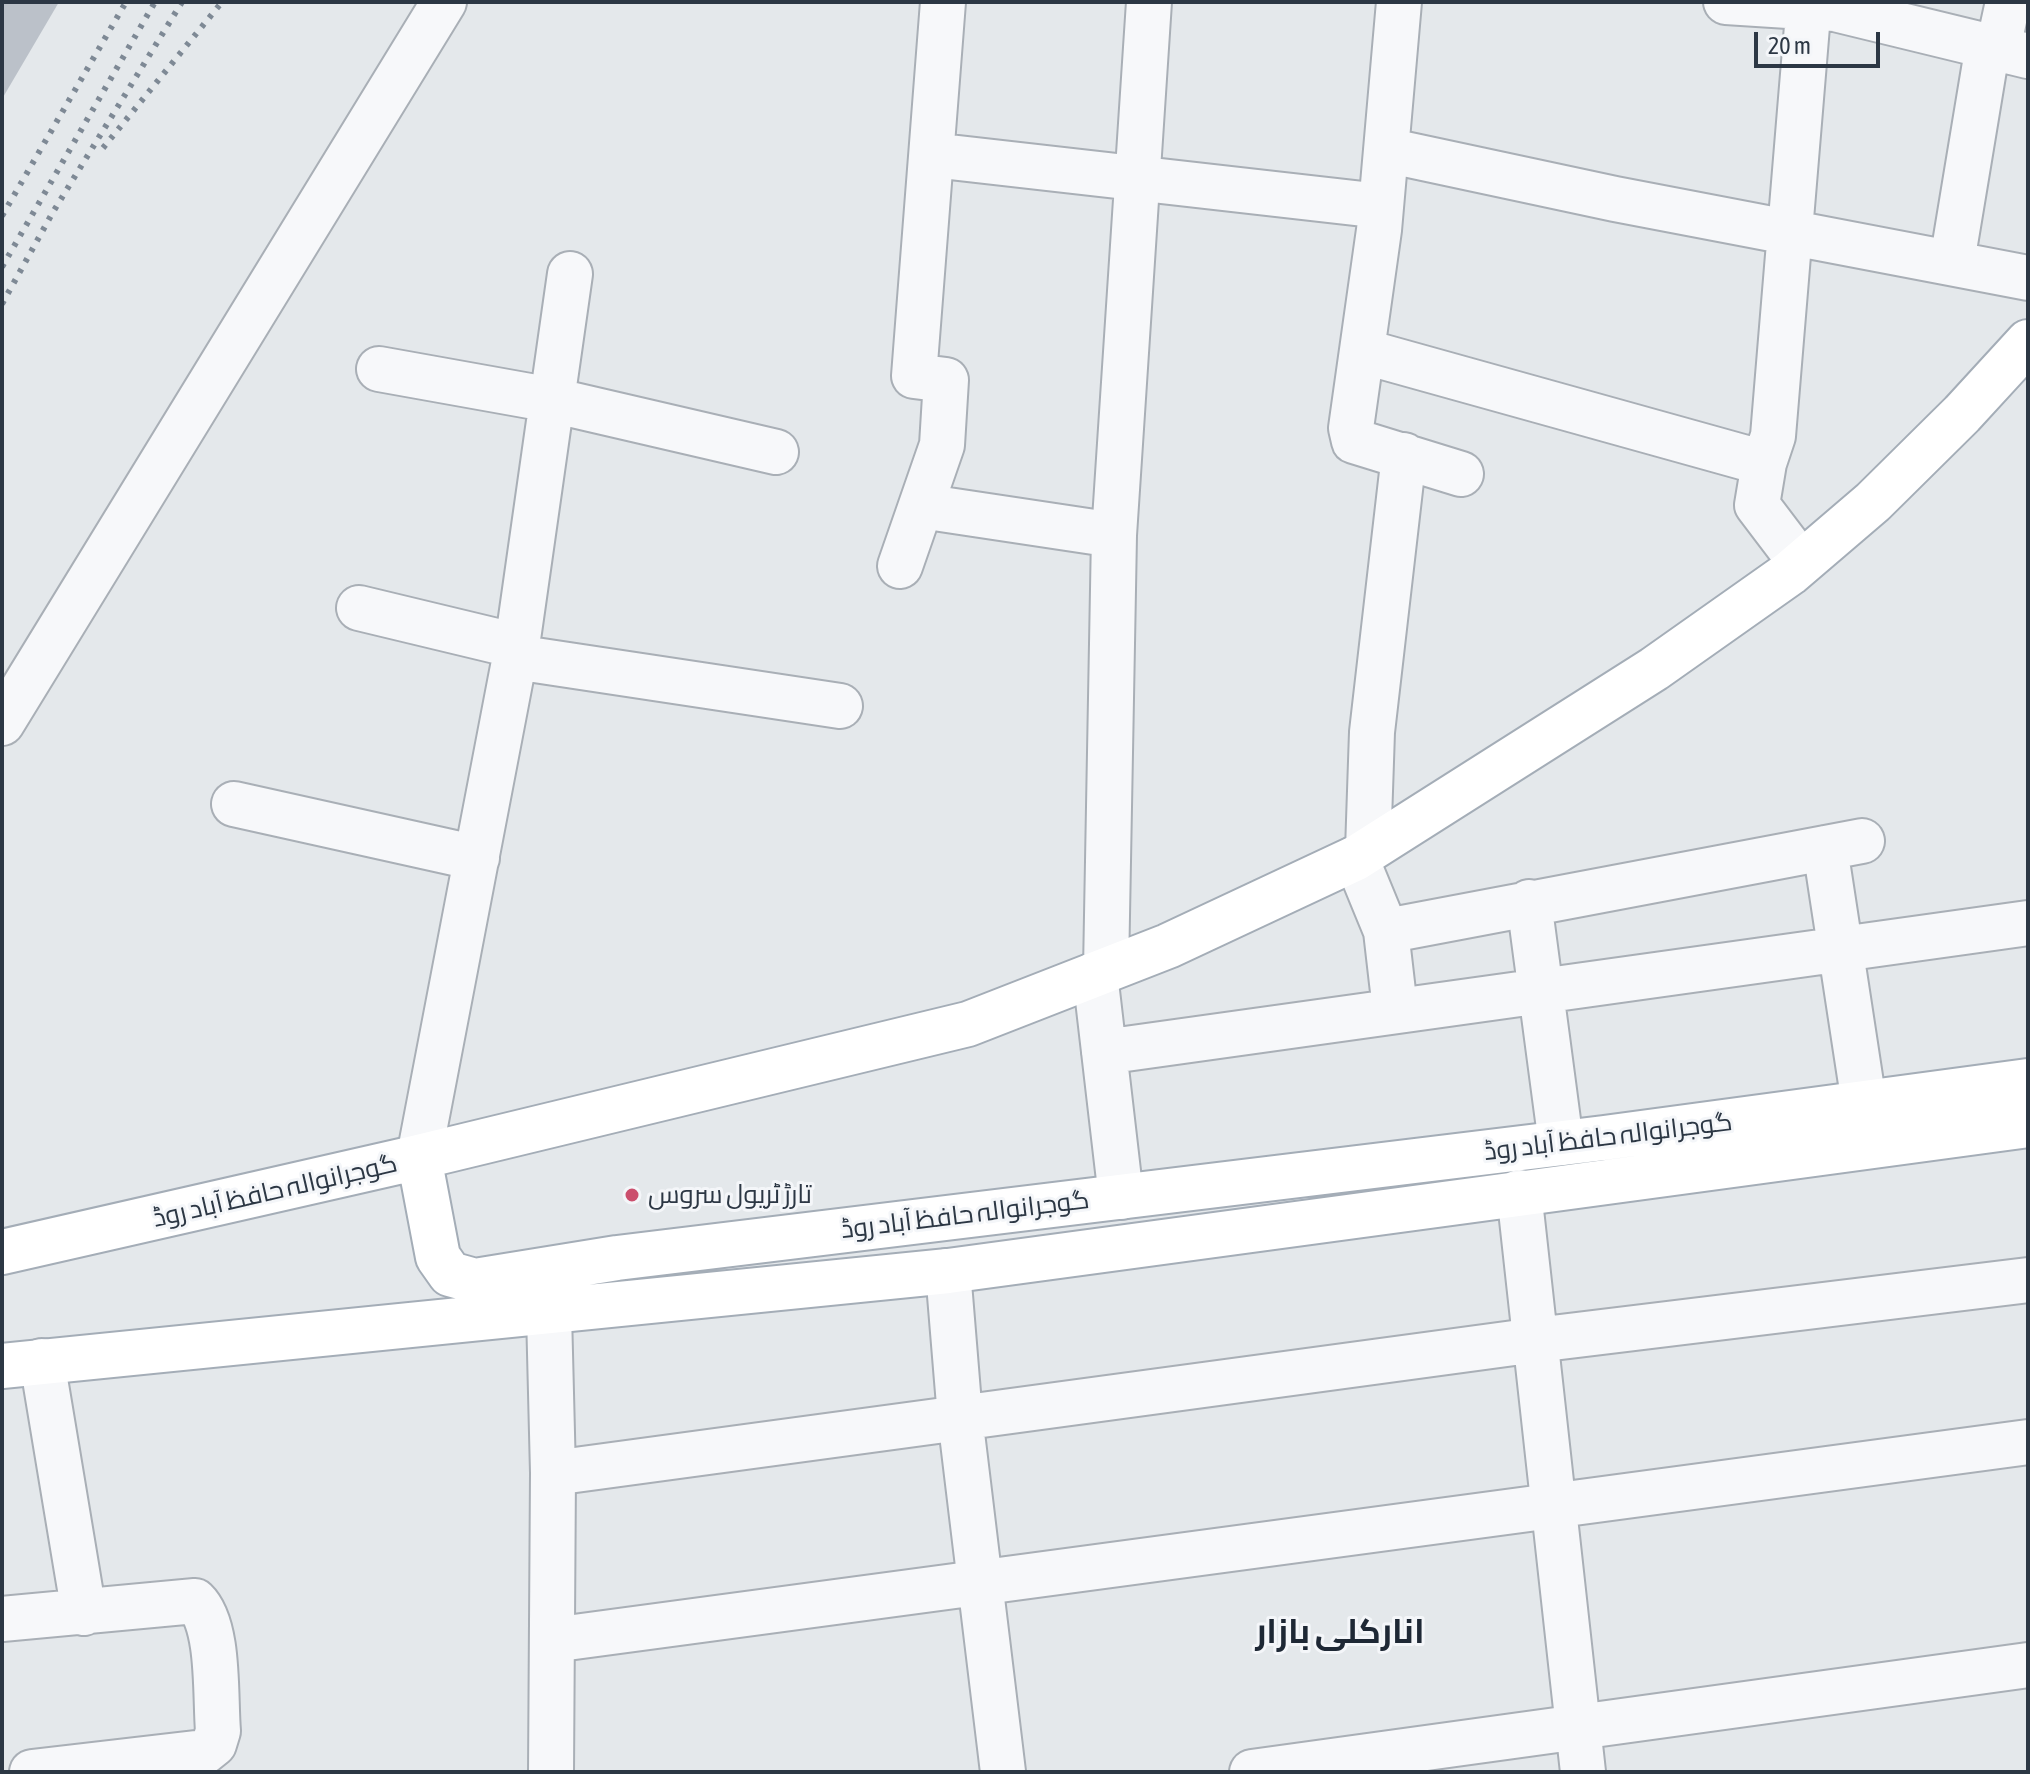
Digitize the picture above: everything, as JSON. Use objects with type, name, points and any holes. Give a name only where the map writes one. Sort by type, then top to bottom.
[{"type":"main road","points":[[419,1157],[968,1024],[1168,946],[1362,854],[1654,669],[1801,563],[1873,502],[1962,414],[2028,342]]},
{"type":"main road","name":"گوجرانوالہ حافظ آباد روڈ","points":[[2,1252],[419,1157],[438,1257],[450,1274],[475,1281],[617,1258],[1561,1143],[2028,1081]]},
{"type":"main road","name":"گوجرانوالہ حافظ آباد روڈ","points":[[22,1364],[948,1271],[2028,1125]]},
{"type":"street","points":[[2,723],[444,2]]},
{"type":"street","points":[[900,566],[942,445],[946,380],[914,376],[943,2]]},
{"type":"street","points":[[1121,1197],[1104,1052],[1101,972],[1114,535],[1149,2]]},
{"type":"street","points":[[1399,2],[1381,206],[1351,428],[1354,441],[1461,474]]},
{"type":"street","points":[[1726,2],[1835,9],[2005,50]]},
{"type":"street","points":[[1952,262],[2005,50],[2008,2]]},
{"type":"street","points":[[1801,563],[1757,505],[1764,463],[1773,436],[1809,5]]},
{"type":"street","points":[[1386,150],[2028,278]]},
{"type":"street","points":[[932,155],[1381,206]]},
{"type":"street","points":[[419,1157],[516,652],[570,274]]},
{"type":"street","points":[[1362,351],[1764,463]]},
{"type":"street","points":[[379,369],[552,400],[776,452]]},
{"type":"street","points":[[1395,1009],[1386,931],[1362,854],[1372,732],[1404,455]]},
{"type":"street","points":[[921,506],[1114,535]]},
{"type":"street","points":[[359,608],[516,652],[840,706]]},
{"type":"street","points":[[234,804],[477,858]]},
{"type":"street","points":[[1386,931],[1844,844],[1843,949],[1864,1103]]},
{"type":"street","points":[[1529,902],[1561,1143]]},
{"type":"street","points":[[1104,1052],[2028,923]]},
{"type":"street","points":[[1519,1192],[1583,1772]]},
{"type":"street","points":[[948,1271],[960,1417],[1003,1772]]},
{"type":"street","points":[[553,1473],[1536,1340],[2028,1280]]},
{"type":"street","points":[[549,1313],[553,1473],[551,1772]]},
{"type":"street","points":[[22,1364],[84,1613]]},
{"type":"street","points":[[552,1640],[2028,1442]]},
{"type":"street","points":[[2,1619],[195,1601],[206,1612],[218,1731],[214,1744],[204,1752],[32,1772]]},
{"type":"street","points":[[1252,1772],[2028,1665]]},
{"type":"building","points":[[2,2],[59,2],[2,99]]},
{"type":"railway","points":[[2,216],[126,2]]},
{"type":"railway","points":[[2,267],[155,2]]},
{"type":"railway","points":[[2,304],[53,212],[182,2]]},
{"type":"railway","points":[[103,148],[222,2]]},
{"type":"place","name":"تارڑ ٹریول سروس","points":[[632,1195]]},
{"type":"district","name":"انارکلی بازار","points":[[1340,1632]]}]
